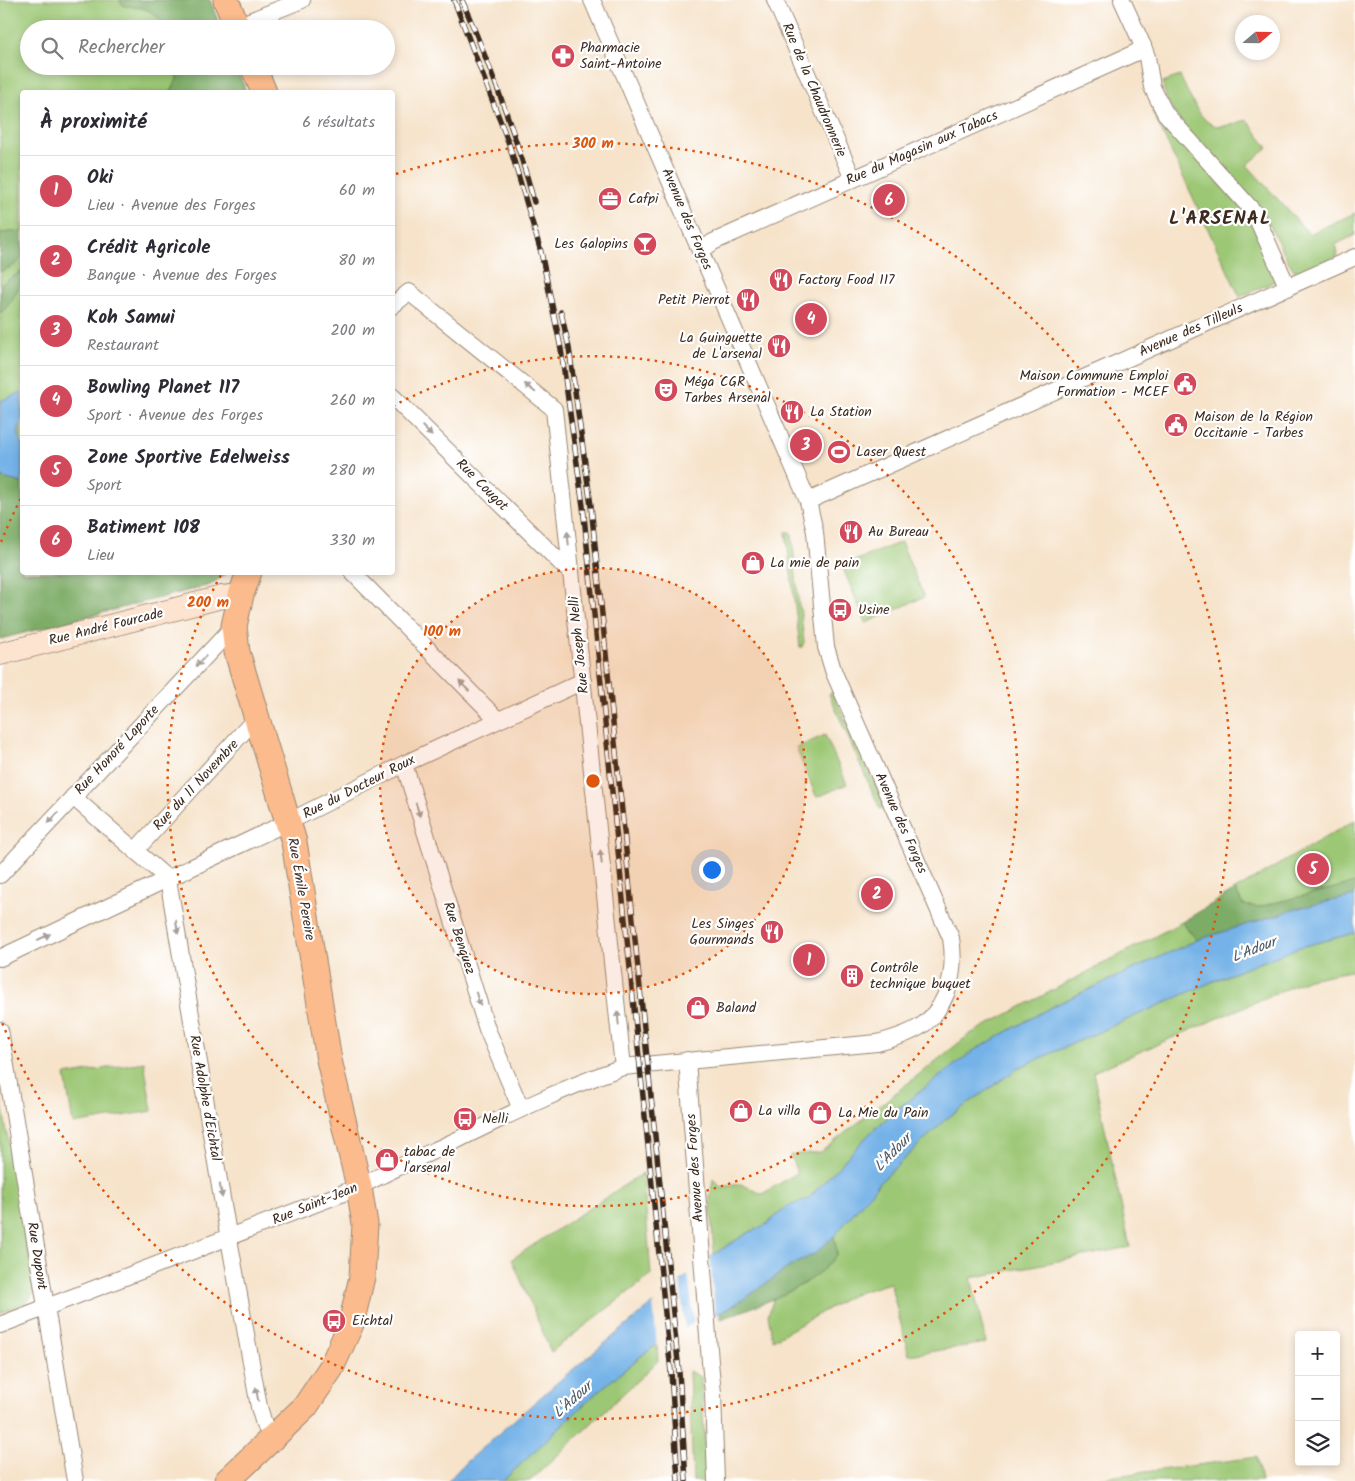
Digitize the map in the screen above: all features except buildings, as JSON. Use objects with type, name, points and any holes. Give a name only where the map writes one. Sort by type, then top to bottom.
[{"type":"main road","points":[[226,0],[235,20]]},
{"type":"main road","points":[[257,75],[263,90]]},
{"type":"main road","name":"Rue Émile Pereire","points":[[227,1481],[305,1408],[331,1368],[351,1324],[362,1277],[365,1224],[359,1187],[329,1060],[294,842],[237,652],[234,626],[245,584]]},
{"type":"street","points":[[256,20],[302,0]]},
{"type":"street","name":"Avenue des Forges","points":[[592,0],[808,500],[815,532],[826,647],[834,673],[951,938],[954,956],[952,976],[945,995],[935,1012],[911,1032],[877,1043],[687,1060],[714,1394],[716,1481]]},
{"type":"street","name":"Rue de la Chaudronnerie","points":[[775,0],[853,179]]},
{"type":"street","points":[[1122,0],[1147,56],[1152,87],[1165,113],[1254,212],[1288,288]]},
{"type":"street","name":"Rue du Magasin aux Tabacs","points":[[700,251],[713,242],[1137,52],[1143,46]]},
{"type":"street","name":"Avenue des Tilleuls","points":[[808,500],[1355,257]]},
{"type":"street","name":"Rue Joseph Nelli","points":[[395,304],[409,292],[554,409],[623,1067]]},
{"type":"street","name":"Rue Cougot","points":[[395,399],[571,573]]},
{"type":"street","points":[[355,575],[498,720]]},
{"type":"street","name":"Rue André Fourcade","points":[[0,654],[222,597],[245,584]]},
{"type":"street","name":"Rue Honoré Laporte","points":[[0,875],[234,626]]},
{"type":"street","name":"Rue du Docteur Roux","points":[[0,958],[288,822],[404,764],[583,681]]},
{"type":"street","name":"Rue du 11 Novembre","points":[[135,851],[256,718]]},
{"type":"street","name":"Rue Benquez","points":[[404,764],[487,1029],[522,1109]]},
{"type":"street","points":[[73,797],[168,879]]},
{"type":"street","name":"Rue Adolphe d'Eichtal","points":[[168,879],[259,1407],[264,1424],[273,1439]]},
{"type":"street","name":"Rue Dupont","points":[[0,1030],[75,1481]]},
{"type":"street","name":"Rue Saint-Jean","points":[[0,1325],[359,1187],[384,1173],[595,1077],[623,1067],[687,1060]]},
{"type":"green space","points":[[0,0],[210,0],[218,20],[20,20],[20,75],[239,75],[245,90],[20,90],[20,575],[224,575],[210,585],[0,639]]},
{"type":"green space","points":[[119,0],[210,0],[218,20],[160,20],[153,13],[144,9],[124,6]]},
{"type":"green space","points":[[177,75],[239,75],[245,90],[172,90],[177,79]]},
{"type":"green space","points":[[1180,76],[1191,99],[1206,121],[1220,126],[1247,120],[1268,148],[1247,165],[1309,234],[1355,213],[1355,235],[1335,245],[1338,256],[1304,271],[1294,270],[1266,219],[1206,152],[1176,115],[1166,97],[1163,82]]},
{"type":"green space","points":[[1156,107],[1251,220],[1280,279],[1240,297],[1152,111]]},
{"type":"green space","points":[[20,232],[20,259],[15,265],[0,272],[0,233]]},
{"type":"green space","points":[[20,272],[20,282],[15,294],[8,306],[0,313],[0,285]]},
{"type":"green space","points":[[0,477],[20,482],[20,575],[224,575],[210,585],[0,639]]},
{"type":"green space","points":[[786,532],[790,532],[792,535],[804,642],[802,647],[800,647]]},
{"type":"green space","points":[[901,542],[924,597],[866,623],[842,566]]},
{"type":"green space","points":[[833,692],[885,807],[880,809],[829,694]]},
{"type":"green space","points":[[825,735],[847,784],[818,797],[796,748]]},
{"type":"green space","points":[[1355,820],[1355,883],[1258,907],[1243,905],[1235,890]]},
{"type":"green space","points":[[1355,883],[1355,896],[1303,907],[1197,940],[1182,922],[1235,890],[1243,905],[1258,907]]},
{"type":"green space","points":[[1182,922],[1197,940],[1053,1006],[973,1051],[901,1106],[870,1133],[808,1199],[787,1207],[767,1224],[746,1234],[714,1254],[710,1198],[713,1179],[721,1187],[741,1184],[762,1194],[797,1173],[790,1155],[821,1152],[970,1034]]},
{"type":"green space","points":[[1355,933],[1355,970],[1309,979],[1093,1072],[1130,1247],[971,1278],[986,1343],[909,1355],[890,1283],[854,1294],[773,1340],[768,1315],[774,1298],[806,1283],[837,1254],[834,1236],[880,1182],[946,1119],[1020,1067],[1223,977],[1300,947]]},
{"type":"green space","points":[[144,1062],[152,1111],[73,1124],[65,1075]]},
{"type":"green space","points":[[0,1093],[35,1291],[27,1302],[0,1313]]},
{"type":"green space","points":[[643,1173],[651,1275],[551,1352],[512,1259]]},
{"type":"green space","points":[[834,1236],[837,1254],[814,1277],[784,1294],[721,1319],[720,1313],[744,1299],[789,1267],[816,1253]]},
{"type":"green space","points":[[657,1344],[658,1361],[530,1481],[503,1481],[597,1393]]},
{"type":"green space","points":[[689,1371],[701,1377],[707,1481],[693,1481]]},
{"type":"green space","points":[[1256,1457],[1261,1481],[1079,1481]]},
{"type":"water","points":[[20,393],[20,482],[0,477],[0,401]]},
{"type":"water","name":"L'Adour","points":[[1355,896],[1355,933],[1300,947],[1223,977],[1020,1067],[946,1119],[880,1182],[834,1236],[816,1253],[789,1267],[744,1299],[720,1313],[692,1323],[646,1352],[595,1394],[503,1481],[448,1481],[466,1462],[566,1375],[714,1254],[746,1234],[767,1224],[787,1207],[808,1199],[870,1133],[901,1106],[973,1051],[1053,1006],[1197,940],[1303,907]]},
{"type":"pier","points":[[710,1255],[715,1317],[694,1325],[688,1272]]},
{"type":"pier","points":[[680,1279],[685,1330],[657,1347],[653,1301]]},
{"type":"railway","points":[[454,0],[509,144],[541,252],[561,349],[583,506],[671,1372],[678,1481]]},
{"type":"railway","points":[[462,0],[502,100],[534,202]]},
{"type":"railway","points":[[561,312],[569,348],[591,506],[679,1372],[686,1481]]},
{"type":"place","name":"Pharmacie Saint-Antoine","points":[[563,56]]},
{"type":"place","name":"Cafpi","points":[[610,199]]},
{"type":"place","name":"Batiment 108","points":[[889,200]]},
{"type":"place","name":"Les Galopins","points":[[645,244]]},
{"type":"place","name":"Factory Food 117","points":[[781,280]]},
{"type":"place","name":"Petit Pierrot","points":[[748,300]]},
{"type":"place","name":"Bowling Planet 117","points":[[811,319]]},
{"type":"place","name":"La Guinguette de L'arsenal","points":[[779,346]]},
{"type":"place","name":"Maison Commune Emploi Formation - MCEF","points":[[1185,384]]},
{"type":"place","name":"Méga CGR Tarbes Arsenal","points":[[666,390]]},
{"type":"place","name":"La Station","points":[[792,412]]},
{"type":"place","name":"Maison de la Région Occitanie - Tarbes","points":[[1176,425]]},
{"type":"place","name":"Koh Samui","points":[[806,445]]},
{"type":"place","name":"Laser Quest","points":[[839,452]]},
{"type":"place","name":"Au Bureau","points":[[851,532]]},
{"type":"place","name":"La mie de pain","points":[[753,563]]},
{"type":"place","name":"Usine","points":[[840,610]]},
{"type":"place","name":"Zone Sportive Edelweiss","points":[[1313,869]]},
{"type":"place","name":"Crédit Agricole","points":[[877,894]]},
{"type":"place","name":"Les Singes Gourmands","points":[[772,932]]},
{"type":"place","name":"Oki","points":[[809,960]]},
{"type":"place","name":"Contrôle technique buquet","points":[[852,976]]},
{"type":"place","name":"Baland","points":[[698,1008]]},
{"type":"place","name":"La villa","points":[[741,1111]]},
{"type":"place","name":"La Mie du Pain","points":[[820,1113]]},
{"type":"place","name":"Nelli","points":[[465,1119]]},
{"type":"place","name":"tabac de l'arsenal","points":[[387,1160]]},
{"type":"place","name":"Eichtal","points":[[334,1321]]},
{"type":"district","name":"L'ARSENAL","points":[[1220,219]]}]
